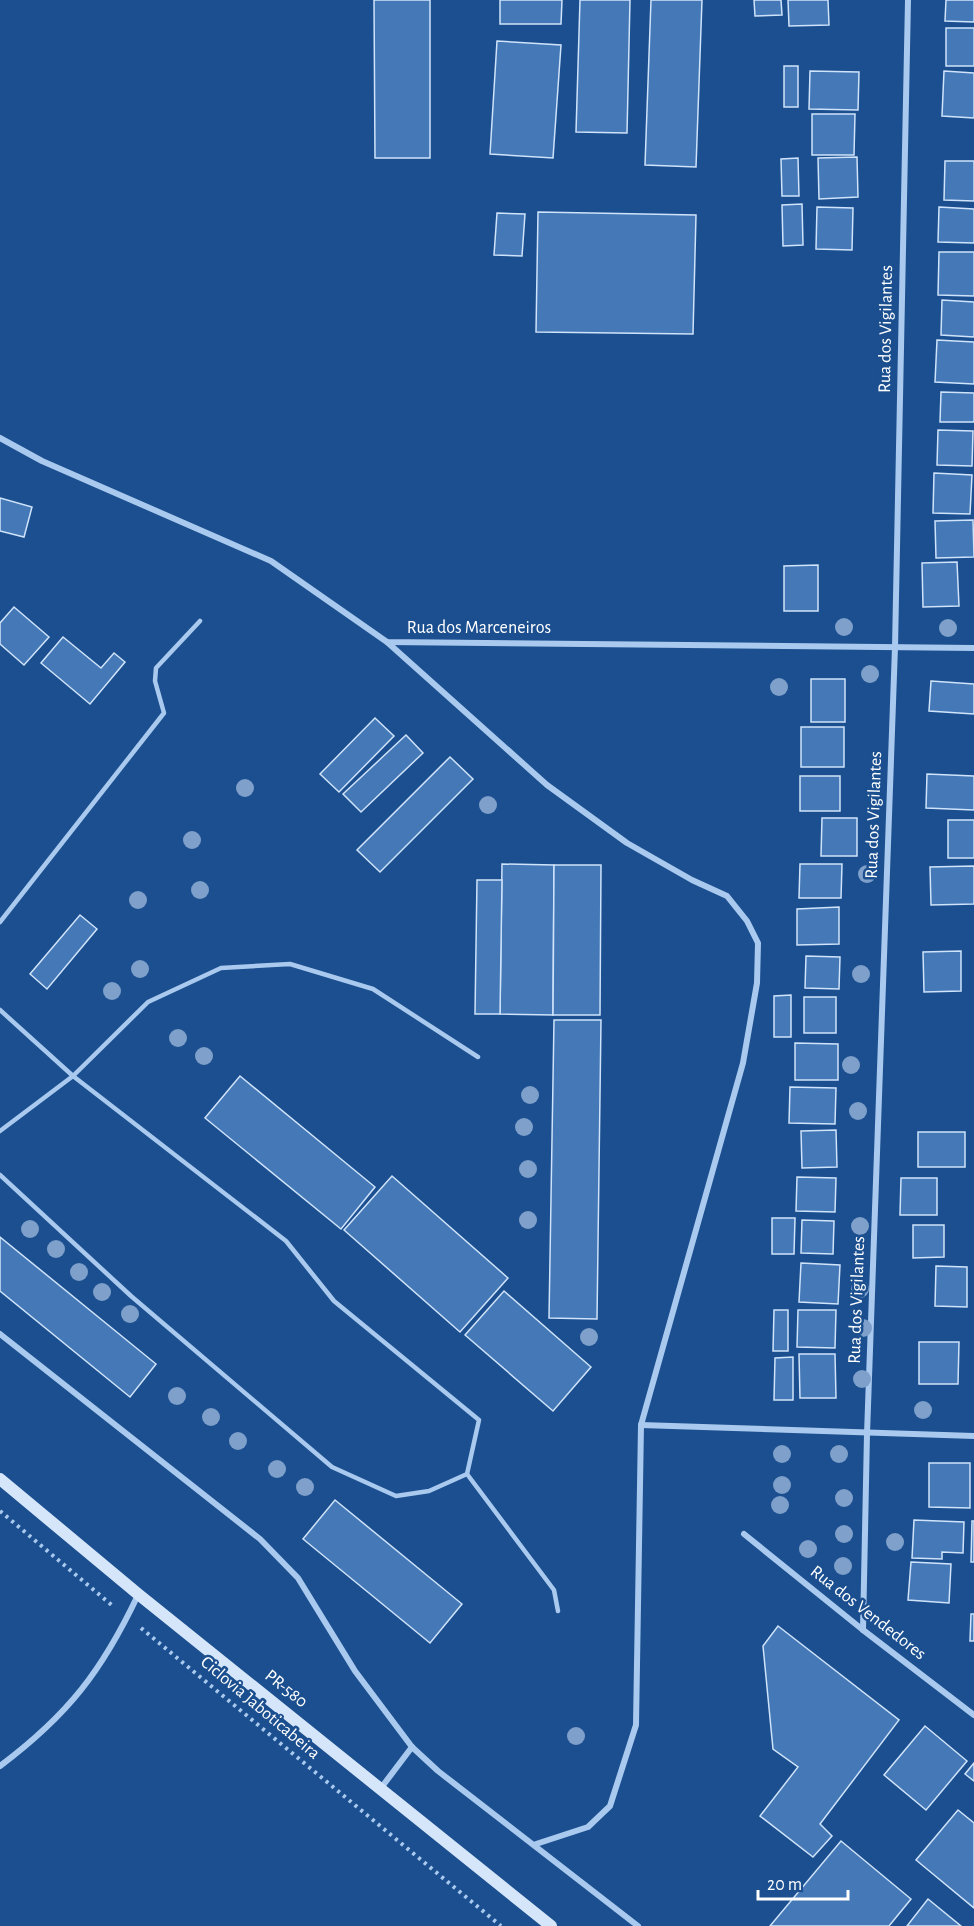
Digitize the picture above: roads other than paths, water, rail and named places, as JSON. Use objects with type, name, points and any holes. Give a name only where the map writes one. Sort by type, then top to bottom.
[{"type":"main road","name":"PR-580","points":[[0,1479],[138,1594],[551,1926]]},
{"type":"street","name":"Rua dos Vigilantes","points":[[863,1630],[867,1434],[895,647],[908,0]]},
{"type":"street","name":"Rua dos Marceneiros","points":[[0,438],[42,461],[271,561],[387,642],[974,648]]},
{"type":"street","points":[[387,642],[547,785],[627,843],[692,880],[727,896],[747,921],[758,943],[758,983],[743,1063],[641,1425],[636,1725],[610,1806],[588,1827],[536,1844]]},
{"type":"street","points":[[0,1334],[260,1539],[298,1578],[355,1671],[412,1746],[438,1771],[536,1844],[638,1926]]},
{"type":"street","points":[[641,1425],[974,1436]]},
{"type":"street","name":"Rua dos Vendedores","points":[[744,1534],[863,1630],[974,1715]]},
{"type":"street","points":[[0,1766],[52,1724],[88,1684],[138,1594]]},
{"type":"street","points":[[381,1788],[412,1746]]},
{"type":"lane","points":[[0,922],[164,713],[155,681],[156,668],[200,621]]},
{"type":"lane","points":[[0,1131],[74,1076],[148,1002],[221,968],[290,964],[374,989],[478,1057]]},
{"type":"lane","points":[[0,1010],[74,1076],[286,1241],[334,1301],[479,1420],[467,1474],[554,1590],[558,1611]]},
{"type":"lane","points":[[0,1175],[130,1296],[332,1467],[396,1496],[429,1491],[467,1474]]}]
